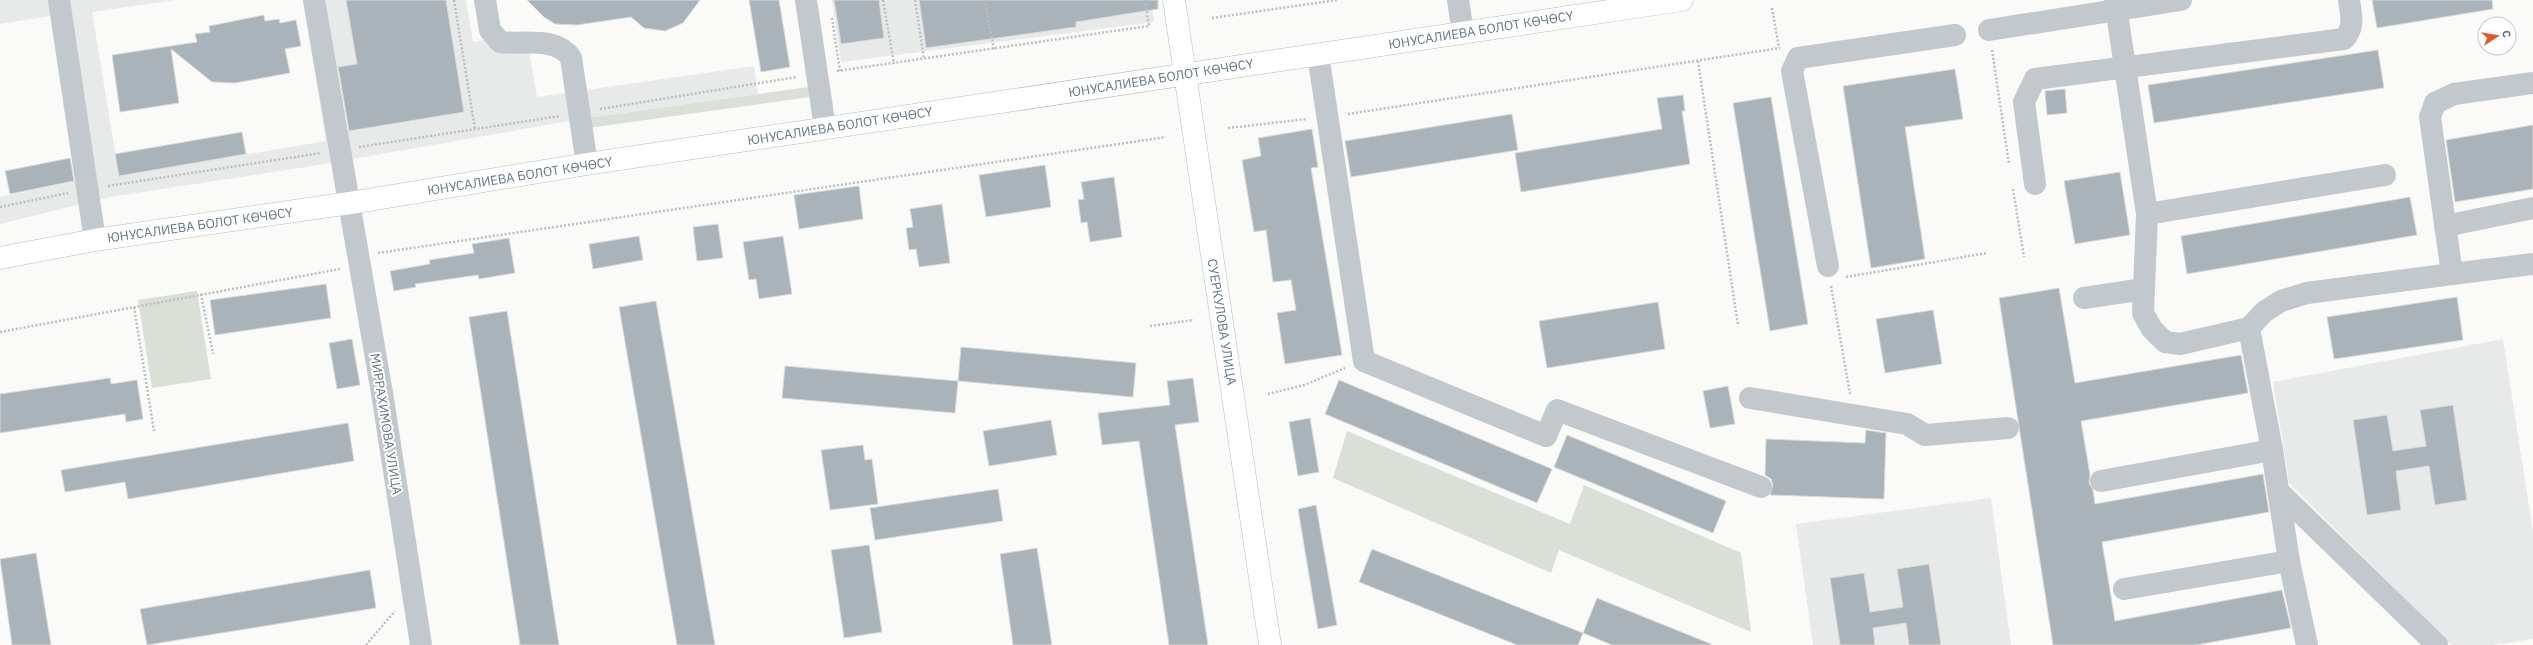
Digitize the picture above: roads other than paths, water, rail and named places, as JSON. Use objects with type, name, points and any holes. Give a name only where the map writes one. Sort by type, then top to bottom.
[{"type":"main road","name":"СУЕРКУЛОВА УЛИЦА","points":[[1174,0],[1270,645]]},
{"type":"main road","name":"ЮНУСАЛИЕВА БОЛОТ КӨЧӨСҮ","points":[[0,258],[95,240],[350,203],[587,164],[1463,33],[1599,6],[1682,0]]},
{"type":"street","points":[[59,0],[95,240]]},
{"type":"street","name":"МИРРАХИМОВА УЛИЦА","points":[[314,0],[350,203],[421,645]]},
{"type":"street","points":[[485,0],[490,30],[500,42],[554,44],[565,48],[571,58],[587,164]]},
{"type":"street","points":[[806,0],[825,128]]},
{"type":"street","points":[[1458,0],[1463,33]]},
{"type":"street","points":[[1989,30],[2116,5],[2182,0]]},
{"type":"street","points":[[2036,184],[2024,102],[2035,79],[2344,39],[2350,32],[2352,23],[2349,0]]},
{"type":"street","points":[[2116,5],[2147,214],[2143,313],[2152,329],[2165,342],[2180,344],[2249,328],[2264,312],[2281,301],[2307,293],[2533,264]]},
{"type":"street","points":[[1829,273],[1792,71],[1794,64],[1798,58],[1955,36]]},
{"type":"street","points":[[1318,54],[1364,361],[1546,436],[1557,410],[1761,487]]},
{"type":"street","points":[[2452,274],[2430,117],[2435,103],[2454,94],[2533,83]]},
{"type":"street","points":[[2147,214],[2385,176]]},
{"type":"street","points":[[2445,226],[2533,208]]},
{"type":"street","points":[[2084,298],[2144,289]]},
{"type":"street","points":[[2249,328],[2272,450],[2289,561],[2307,645]]},
{"type":"street","points":[[1750,398],[1907,424],[1925,435],[2008,428]]},
{"type":"street","points":[[2101,481],[2272,450]]},
{"type":"street","points":[[2278,491],[2437,645]]},
{"type":"street","points":[[2124,590],[2289,561]]}]
